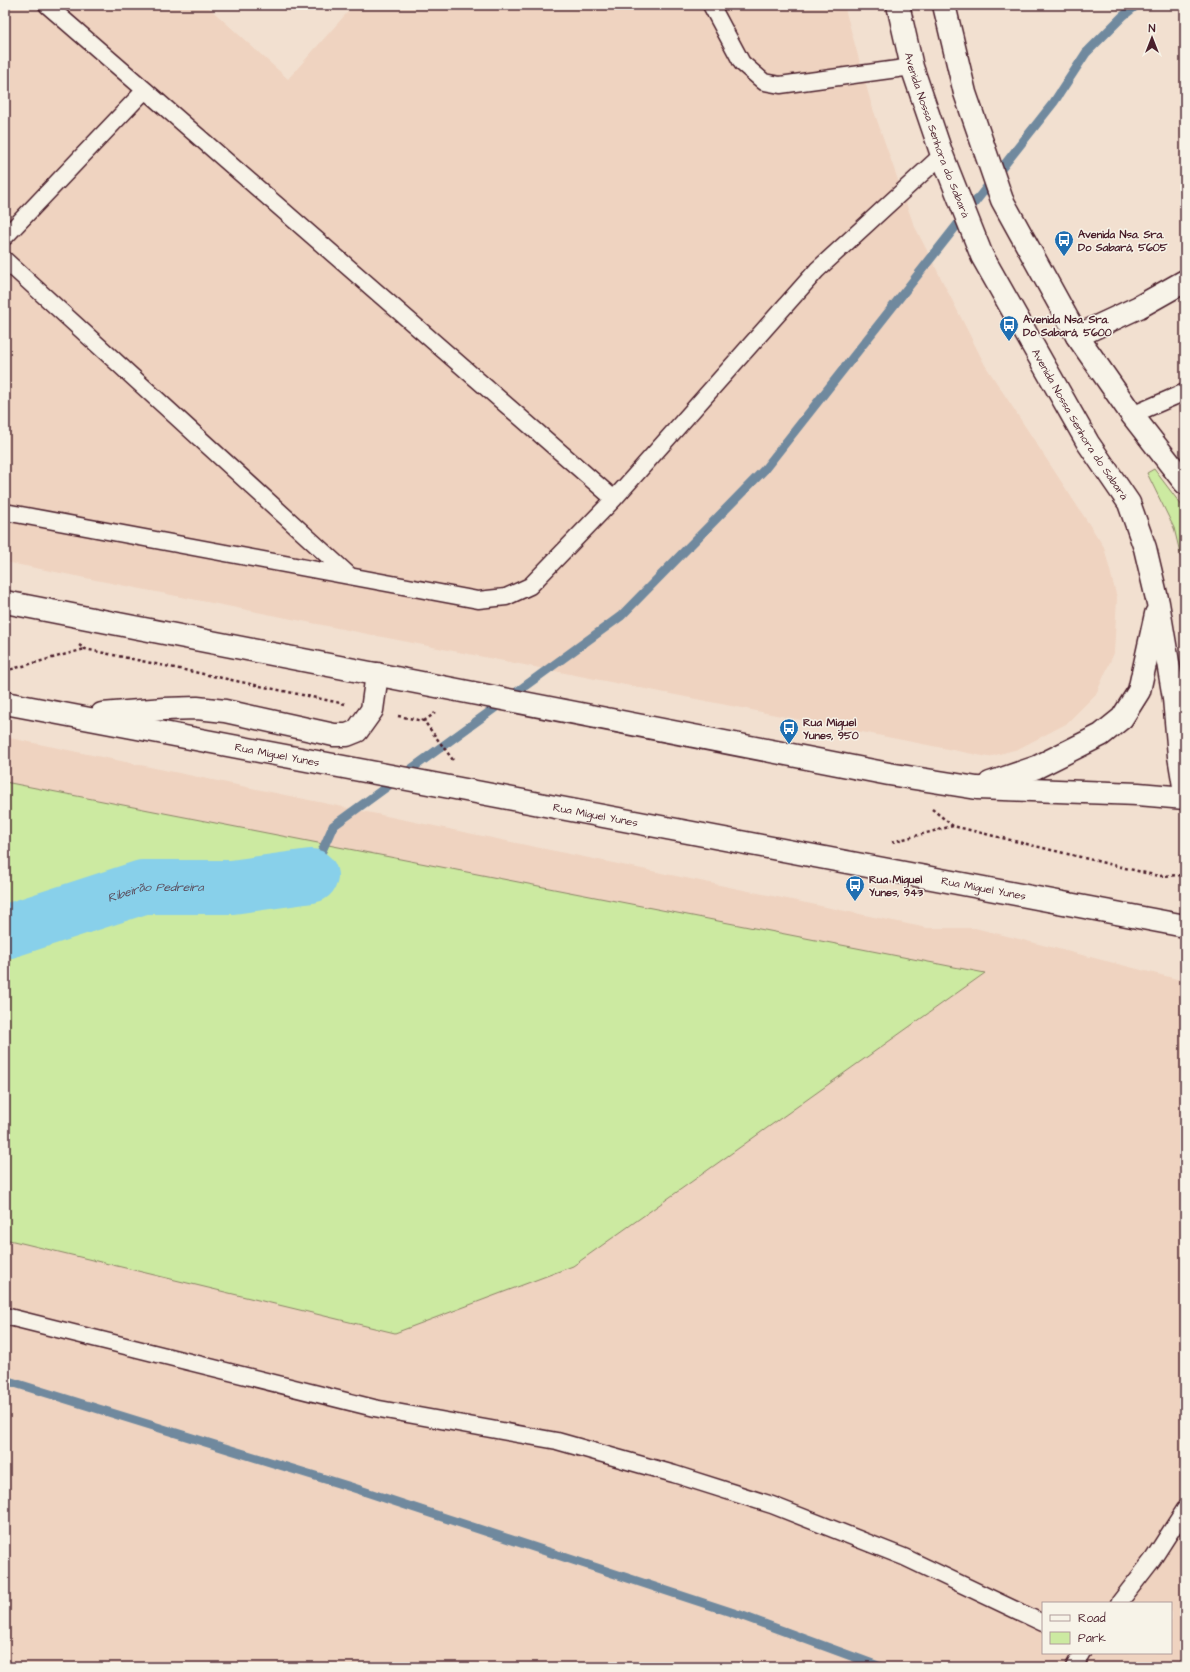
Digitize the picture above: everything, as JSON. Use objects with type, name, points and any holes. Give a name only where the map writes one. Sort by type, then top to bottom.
[{"type":"main road","name":"Avenida Nossa Senhora do Sabará","points":[[898,5],[912,67],[942,155],[982,256],[1088,443],[1129,503],[1145,548],[1158,603],[1174,698],[1179,756],[1185,792]]},
{"type":"main road","points":[[944,5],[965,93],[1002,200],[1077,336],[1132,415],[1185,483]]},
{"type":"main road","points":[[1077,336],[1139,307],[1185,281]]},
{"type":"main road","points":[[5,602],[889,774],[977,788],[1138,794],[1185,798]]},
{"type":"main road","points":[[977,788],[1037,767],[1101,735],[1122,718],[1139,690],[1158,603]]},
{"type":"main road","points":[[73,716],[197,708],[225,712],[334,735],[347,735],[357,731],[372,710],[377,674]]},
{"type":"main road","name":"Rua Miguel Yunes","points":[[5,703],[1185,926]]},
{"type":"lane","points":[[47,5],[614,499]]},
{"type":"lane","points":[[711,5],[742,63],[764,82],[780,85],[912,67]]},
{"type":"lane","points":[[5,236],[145,90]]},
{"type":"lane","points":[[5,512],[478,600],[506,597],[530,586],[614,499],[817,270],[942,155]]},
{"type":"lane","points":[[5,260],[350,576]]},
{"type":"lane","points":[[1132,415],[1185,392]]},
{"type":"lane","points":[[5,1316],[374,1408],[557,1441],[674,1474],[772,1505],[904,1557],[1042,1622]]},
{"type":"lane","points":[[1120,1602],[1153,1559],[1185,1509]]},
{"type":"lane","points":[[1074,1667],[1081,1654]]},
{"type":"path","points":[[5,671],[85,649],[350,705]]},
{"type":"path","points":[[399,716],[424,721],[477,792]]},
{"type":"path","points":[[953,826],[1158,876],[1185,875]]},
{"type":"shaded area","points":[[5,5],[206,5],[288,79],[354,5],[844,5],[871,103],[913,223],[985,365],[1104,547],[1117,598],[1114,653],[1096,694],[1066,724],[1018,749],[988,757],[5,562]]},
{"type":"shaded area","points":[[5,737],[927,928],[975,928],[1185,981],[1185,1667],[5,1667]]},
{"type":"green space","points":[[1154,469],[1185,510],[1185,579],[1174,528],[1147,473]]},
{"type":"green space","points":[[5,782],[985,973],[573,1266],[395,1333],[5,1239]]},
{"type":"waterway","points":[[311,876],[333,826],[621,616],[764,470],[1054,102],[1086,53],[1123,16],[1137,5]]},
{"type":"waterway","name":"Ribeirão Pedreira","points":[[5,932],[143,887],[232,887],[311,876]]},
{"type":"waterway","points":[[5,1380],[351,1487],[740,1615],[881,1667]]},
{"type":"place","name":"Avenida Nsa. Sra. Do Sabará, 5605","points":[[1064,257]]},
{"type":"place","name":"Avenida Nsa. Sra. Do Sabará, 5600","points":[[1009,342]]},
{"type":"place","name":"Rua Miguel Yunes, 950","points":[[789,745]]},
{"type":"place","name":"Rua Miguel Yunes, 943","points":[[855,902]]}]
